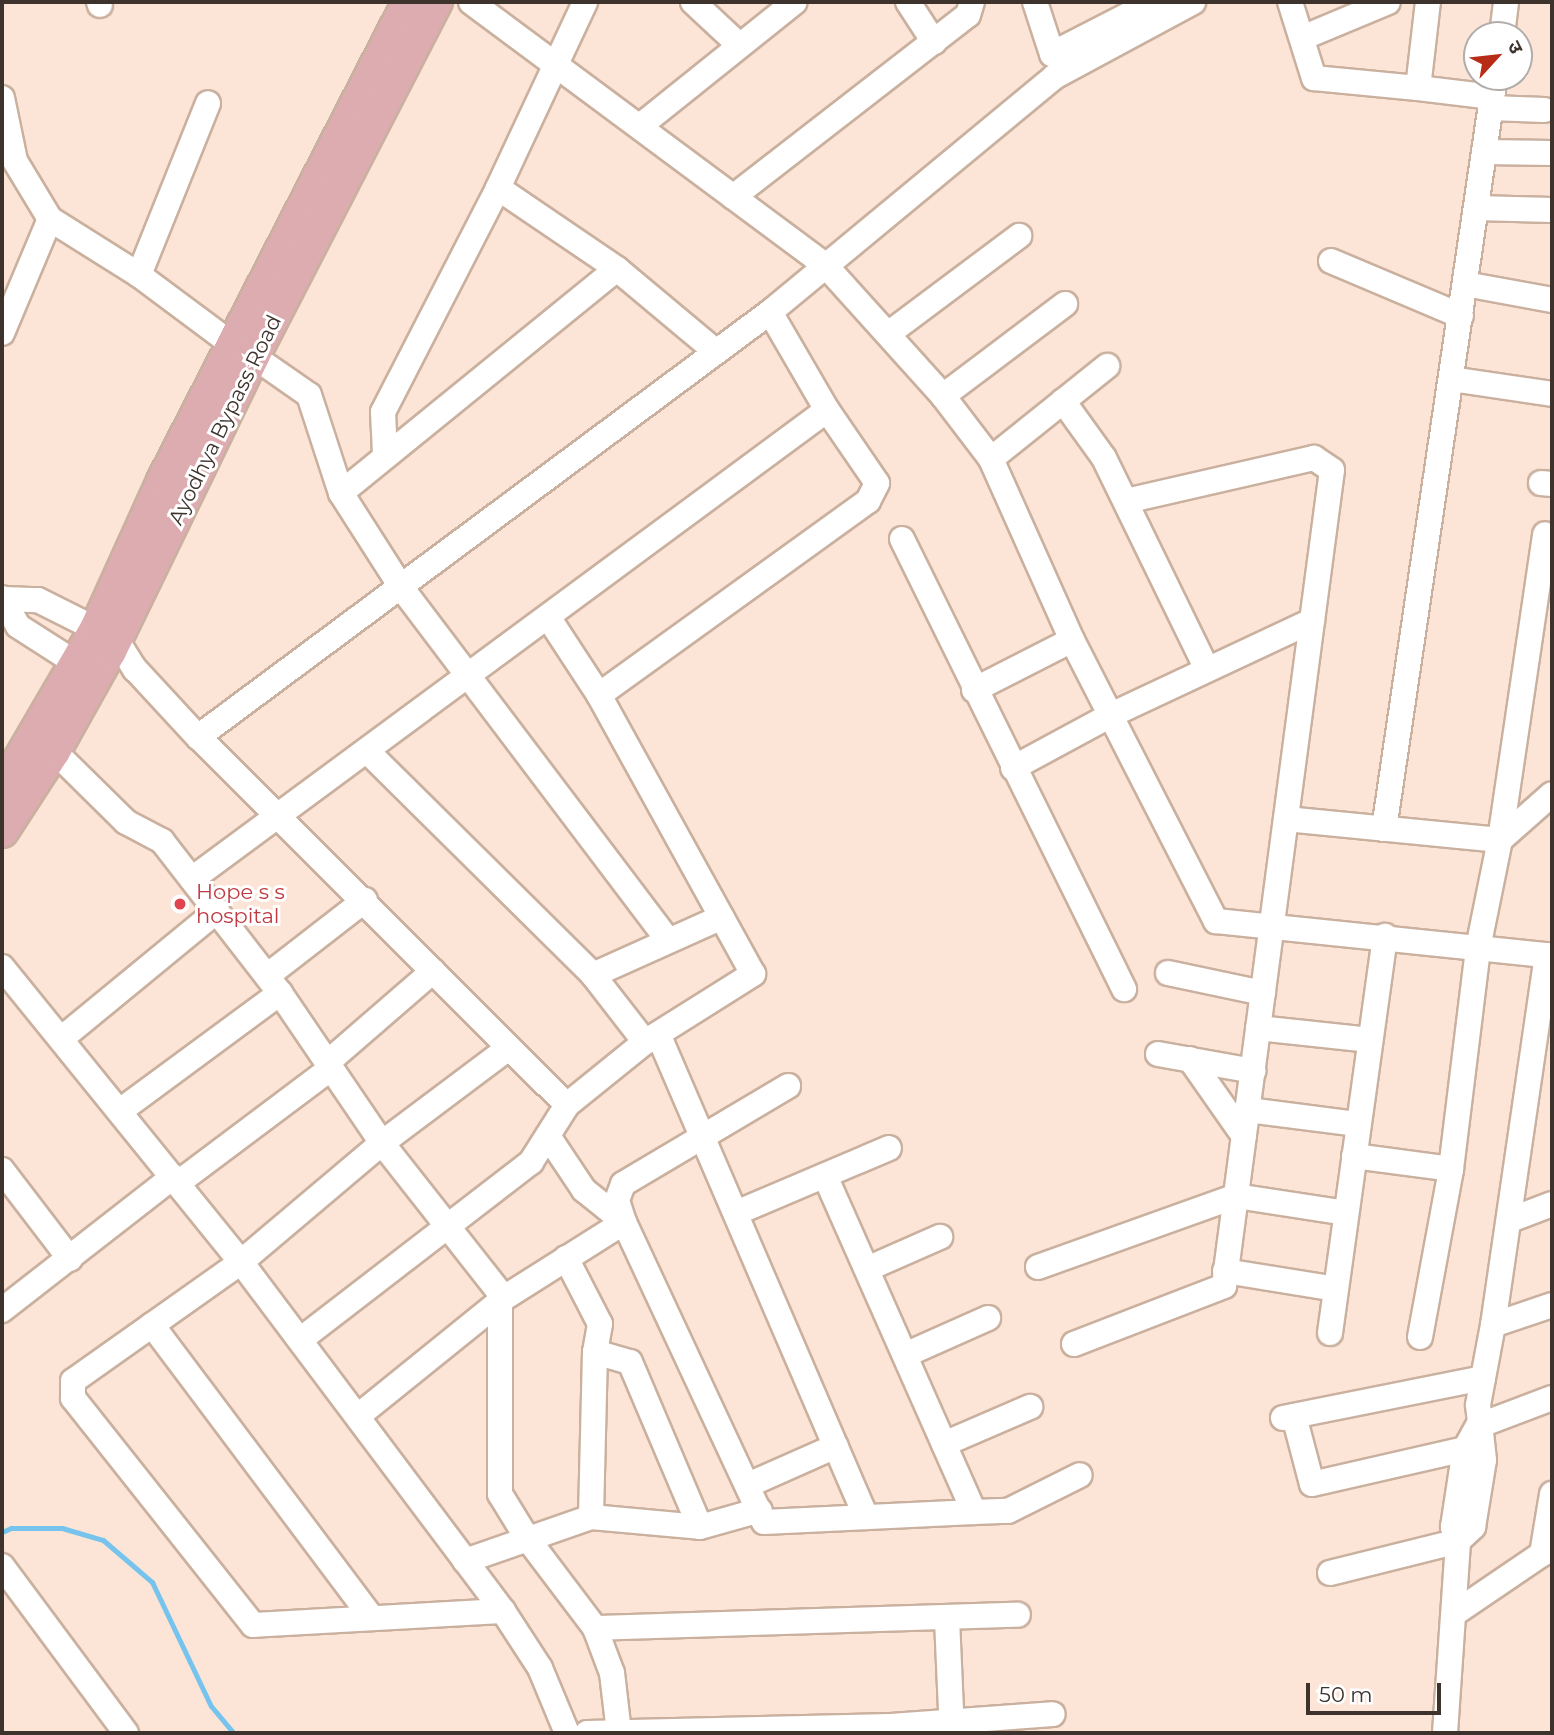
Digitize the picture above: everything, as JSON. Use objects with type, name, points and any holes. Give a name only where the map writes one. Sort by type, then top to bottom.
[{"type":"main road","name":"Ayodhya Bypass Road","points":[[2,790],[85,670],[106,634],[409,2]]},
{"type":"main road","name":"Ayodhya Bypass Road","points":[[243,350],[436,2]]},
{"type":"main road","name":"Ayodhya Bypass Road","points":[[2,831],[54,751],[85,670]]},
{"type":"street","points":[[471,2],[559,64],[826,266],[943,396],[991,459],[1072,640],[1216,921],[1385,936],[1550,955],[1483,1378],[1478,1426],[1484,1460],[1473,1527],[1458,1541],[1331,1573]]},
{"type":"street","points":[[385,454],[383,412],[498,188],[559,64],[585,2]]},
{"type":"street","points":[[693,2],[738,44]]},
{"type":"street","points":[[640,126],[738,44],[795,2]]},
{"type":"street","points":[[908,2],[934,42]]},
{"type":"street","points":[[733,197],[968,15],[972,2]]},
{"type":"street","points":[[1035,2],[1052,54],[1153,2]]},
{"type":"street","points":[[198,737],[770,312],[1054,77],[1193,2]]},
{"type":"street","points":[[1290,2],[1314,78],[1493,94],[1544,110]]},
{"type":"street","points":[[1301,38],[1388,2]]},
{"type":"street","points":[[1418,88],[1428,2]]},
{"type":"street","points":[[1504,21],[1506,2]]},
{"type":"street","points":[[1384,829],[1493,94]]},
{"type":"street","points":[[139,275],[208,103]]},
{"type":"street","points":[[3,117],[15,161],[50,219],[139,275],[309,395],[341,493],[401,587],[466,678],[668,940]]},
{"type":"street","points":[[1484,152],[1552,153]]},
{"type":"street","points":[[498,188],[617,269],[715,351]]},
{"type":"street","points":[[1476,208],[1552,210]]},
{"type":"street","points":[[2,333],[50,219]]},
{"type":"street","points":[[888,334],[1019,236]]},
{"type":"street","points":[[1331,261],[1461,316]]},
{"type":"street","points":[[341,493],[385,454],[617,269]]},
{"type":"street","points":[[1465,284],[1552,300]]},
{"type":"street","points":[[943,396],[1065,304]]},
{"type":"street","points":[[599,695],[868,501],[877,483],[827,410],[770,312]]},
{"type":"street","points":[[991,459],[1107,366]]},
{"type":"street","points":[[1451,379],[1552,394]]},
{"type":"street","points":[[1063,401],[1104,458],[1207,669]]},
{"type":"street","points":[[192,879],[368,752],[827,410]]},
{"type":"street","points":[[1074,1344],[1224,1286],[1332,470],[1314,458],[1126,501]]},
{"type":"street","points":[[1420,1337],[1451,1169],[1478,948],[1500,840],[1545,534]]},
{"type":"street","points":[[902,539],[974,690],[1124,989]]},
{"type":"street","points":[[3,598],[38,600],[106,634],[198,737],[277,818],[365,900],[507,1049],[567,1105]]},
{"type":"street","points":[[3,598],[18,626],[85,670],[135,669]]},
{"type":"street","points":[[300,1340],[447,1224],[531,1162],[567,1105],[652,1038],[753,974],[599,695],[548,617]]},
{"type":"street","points":[[1013,768],[1111,715],[1312,621]]},
{"type":"street","points":[[974,690],[1072,640]]},
{"type":"street","points":[[54,751],[126,822],[162,841],[274,984],[382,1143],[447,1224],[502,1301],[500,1494],[527,1538],[595,1628],[612,1673],[618,1732]]},
{"type":"street","points":[[368,752],[593,975],[652,1038],[703,1138],[866,1517]]},
{"type":"street","points":[[1286,819],[1500,840],[1552,794]]},
{"type":"street","points":[[120,1111],[274,984],[365,900]]},
{"type":"street","points":[[61,1039],[217,911]]},
{"type":"street","points":[[593,975],[722,917]]},
{"type":"street","points":[[1330,1333],[1385,936]]},
{"type":"street","points":[[2,967],[241,1262],[503,1611],[540,1668],[567,1733]]},
{"type":"street","points":[[2,1310],[329,1065],[433,971]]},
{"type":"street","points":[[1168,974],[1263,993]]},
{"type":"street","points":[[1540,1027],[1552,1050]]},
{"type":"street","points":[[1258,1028],[1370,1040]]},
{"type":"street","points":[[503,1611],[253,1625],[74,1398],[74,1381],[241,1262],[382,1143],[507,1049]]},
{"type":"street","points":[[1158,1054],[1253,1071]]},
{"type":"street","points":[[1190,1059],[1244,1136]]},
{"type":"street","points":[[788,1086],[623,1184],[617,1200],[618,1216],[764,1522],[1008,1511],[1080,1475]]},
{"type":"street","points":[[1248,1110],[1358,1124]]},
{"type":"street","points":[[548,1136],[584,1190],[618,1216]]},
{"type":"street","points":[[736,1213],[889,1148]]},
{"type":"street","points":[[1354,1156],[1451,1169]]},
{"type":"street","points":[[2,1170],[70,1259]]},
{"type":"street","points":[[825,1175],[974,1511]]},
{"type":"street","points":[[1038,1267],[1236,1196],[1346,1213]]},
{"type":"street","points":[[1510,1220],[1552,1204]]},
{"type":"street","points":[[358,1416],[502,1301],[601,1236],[618,1216]]},
{"type":"street","points":[[867,1269],[940,1237]]},
{"type":"street","points":[[566,1258],[600,1324],[595,1352],[591,1517]]},
{"type":"street","points":[[1225,1271],[1336,1289]]},
{"type":"street","points":[[1493,1325],[1552,1305]]},
{"type":"street","points":[[905,1355],[988,1318]]},
{"type":"street","points":[[152,1325],[372,1618]]},
{"type":"street","points":[[595,1352],[630,1362],[700,1527]]},
{"type":"street","points":[[1465,1449],[1312,1484],[1288,1417],[1483,1378]]},
{"type":"street","points":[[1446,1733],[1458,1541],[1453,1527],[1465,1449],[1478,1426],[1552,1398]]},
{"type":"street","points":[[944,1444],[1030,1407]]},
{"type":"street","points":[[748,1485],[835,1446]]},
{"type":"street","points":[[1455,1613],[1547,1550],[1552,1494]]},
{"type":"street","points":[[465,1561],[591,1517],[700,1527],[760,1510]]},
{"type":"street","points":[[7,1582],[126,1733]]},
{"type":"street","points":[[595,1628],[1018,1615]]},
{"type":"street","points":[[947,1619],[952,1728]]},
{"type":"street","points":[[587,1733],[952,1728],[1053,1714]]},
{"type":"waterway","points":[[2,1532],[11,1528],[62,1528],[103,1540],[152,1582],[211,1706],[234,1733]]},
{"type":"place","name":"Hope s s hospital","points":[[180,904]]}]
